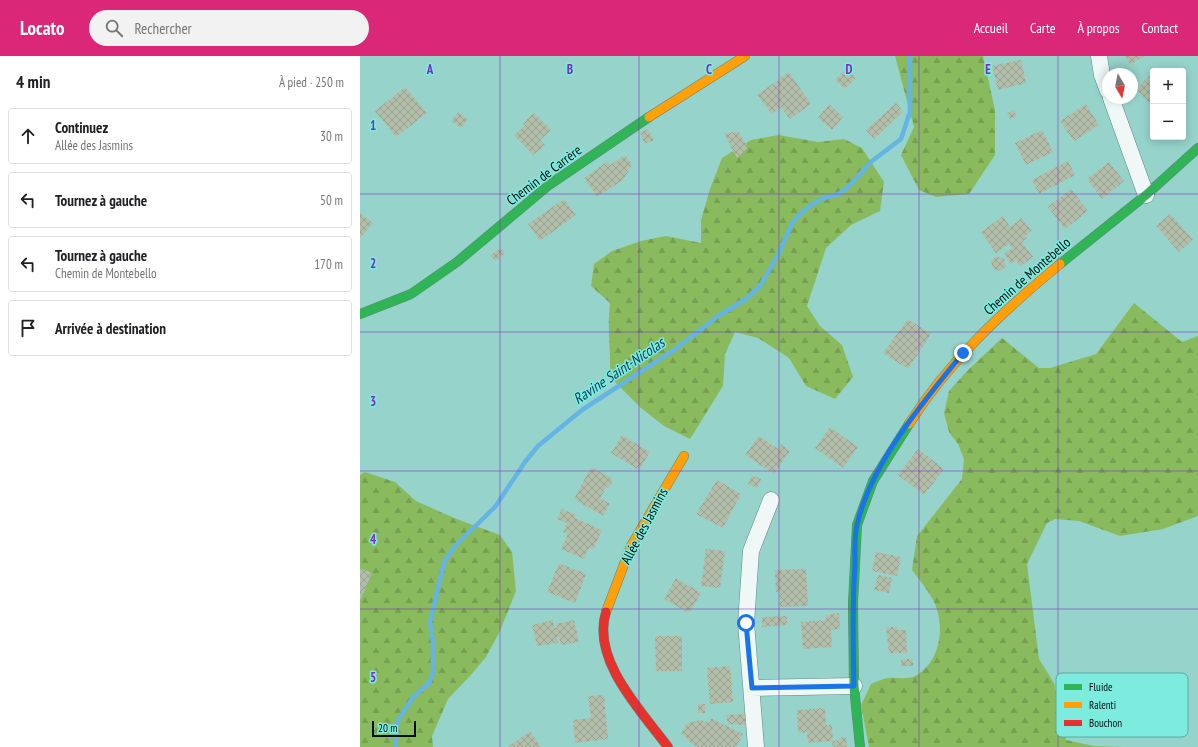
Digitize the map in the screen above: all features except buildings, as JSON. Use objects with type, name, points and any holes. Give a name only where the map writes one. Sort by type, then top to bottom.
[{"type":"street","name":"Chemin de Carrère","points":[[360,314],[411,294],[457,262],[549,185],[648,118],[745,56]]},
{"type":"street","points":[[1100,56],[1102,75]]},
{"type":"street","points":[[1113,104],[1146,195]]},
{"type":"street","name":"Chemin de Montebello","points":[[860,747],[854,686],[853,603],[856,526],[872,481],[923,402],[963,353],[1016,300],[1146,195],[1198,148]]},
{"type":"street","name":"Allée des Jasmins","points":[[668,747],[619,681],[607,655],[603,635],[603,621],[612,590],[631,546],[684,456]]},
{"type":"street","points":[[756,747],[746,623],[751,550],[771,500]]},
{"type":"street","points":[[752,688],[854,686]]},
{"type":"green space","points":[[895,56],[983,56],[995,110],[995,155],[969,194],[936,197],[919,190],[901,155],[914,127]]},
{"type":"green space","points":[[779,135],[818,142],[844,139],[862,148],[884,182],[880,211],[851,225],[826,248],[807,306],[820,326],[842,345],[853,377],[835,399],[806,386],[789,358],[758,338],[735,332],[725,354],[723,386],[690,439],[664,426],[641,408],[610,377],[610,303],[591,286],[594,264],[612,251],[641,241],[666,236],[701,243],[701,220],[710,189],[722,158],[751,140]]},
{"type":"green space","points":[[1134,303],[1182,342],[1198,336],[1198,516],[1163,529],[1120,536],[1079,521],[1055,519],[1047,523],[1027,564],[1039,659],[1054,683],[1056,692],[1056,737],[1065,737],[1066,740],[1094,746],[1125,747],[869,747],[861,705],[871,684],[888,678],[905,678],[915,676],[924,670],[931,661],[939,641],[939,618],[936,608],[930,594],[912,570],[917,536],[962,479],[964,459],[958,444],[949,432],[944,413],[949,391],[968,370],[1002,338],[1039,368],[1050,368],[1096,354]]},
{"type":"green space","points":[[365,472],[395,482],[416,501],[454,518],[500,535],[512,552],[516,591],[500,631],[486,657],[448,699],[432,736],[433,747],[360,747],[360,475]]},
{"type":"waterway","name":"Ravine Saint-Nicolas","points":[[396,747],[395,734],[397,722],[413,697],[429,683],[433,672],[433,642],[430,622],[444,562],[455,546],[495,507],[525,462],[538,446],[582,410],[674,350],[718,316],[746,299],[760,286],[779,253],[792,223],[801,213],[823,198],[839,194],[851,184],[872,161],[901,139],[910,112],[910,56]]},
{"type":"traffic: fast","points":[[360,314],[411,294],[457,262],[549,185],[649,117]]},
{"type":"traffic: fast","points":[[1060,264],[1146,195],[1198,148]]},
{"type":"traffic: fast","points":[[860,747],[854,686],[853,603],[857,525],[873,481],[909,424]]},
{"type":"traffic: slow","points":[[649,117],[745,56]]},
{"type":"traffic: slow","points":[[909,424],[941,379],[959,358],[1018,300],[1060,264]]},
{"type":"traffic: slow","points":[[606,612],[631,546],[684,456]]},
{"type":"traffic: jam","points":[[606,612],[603,630],[606,648],[612,667],[633,702],[668,747]]},
{"type":"route","points":[[746,623],[752,688],[854,686],[853,603],[856,526],[872,481],[892,448],[923,402],[963,353]]}]
